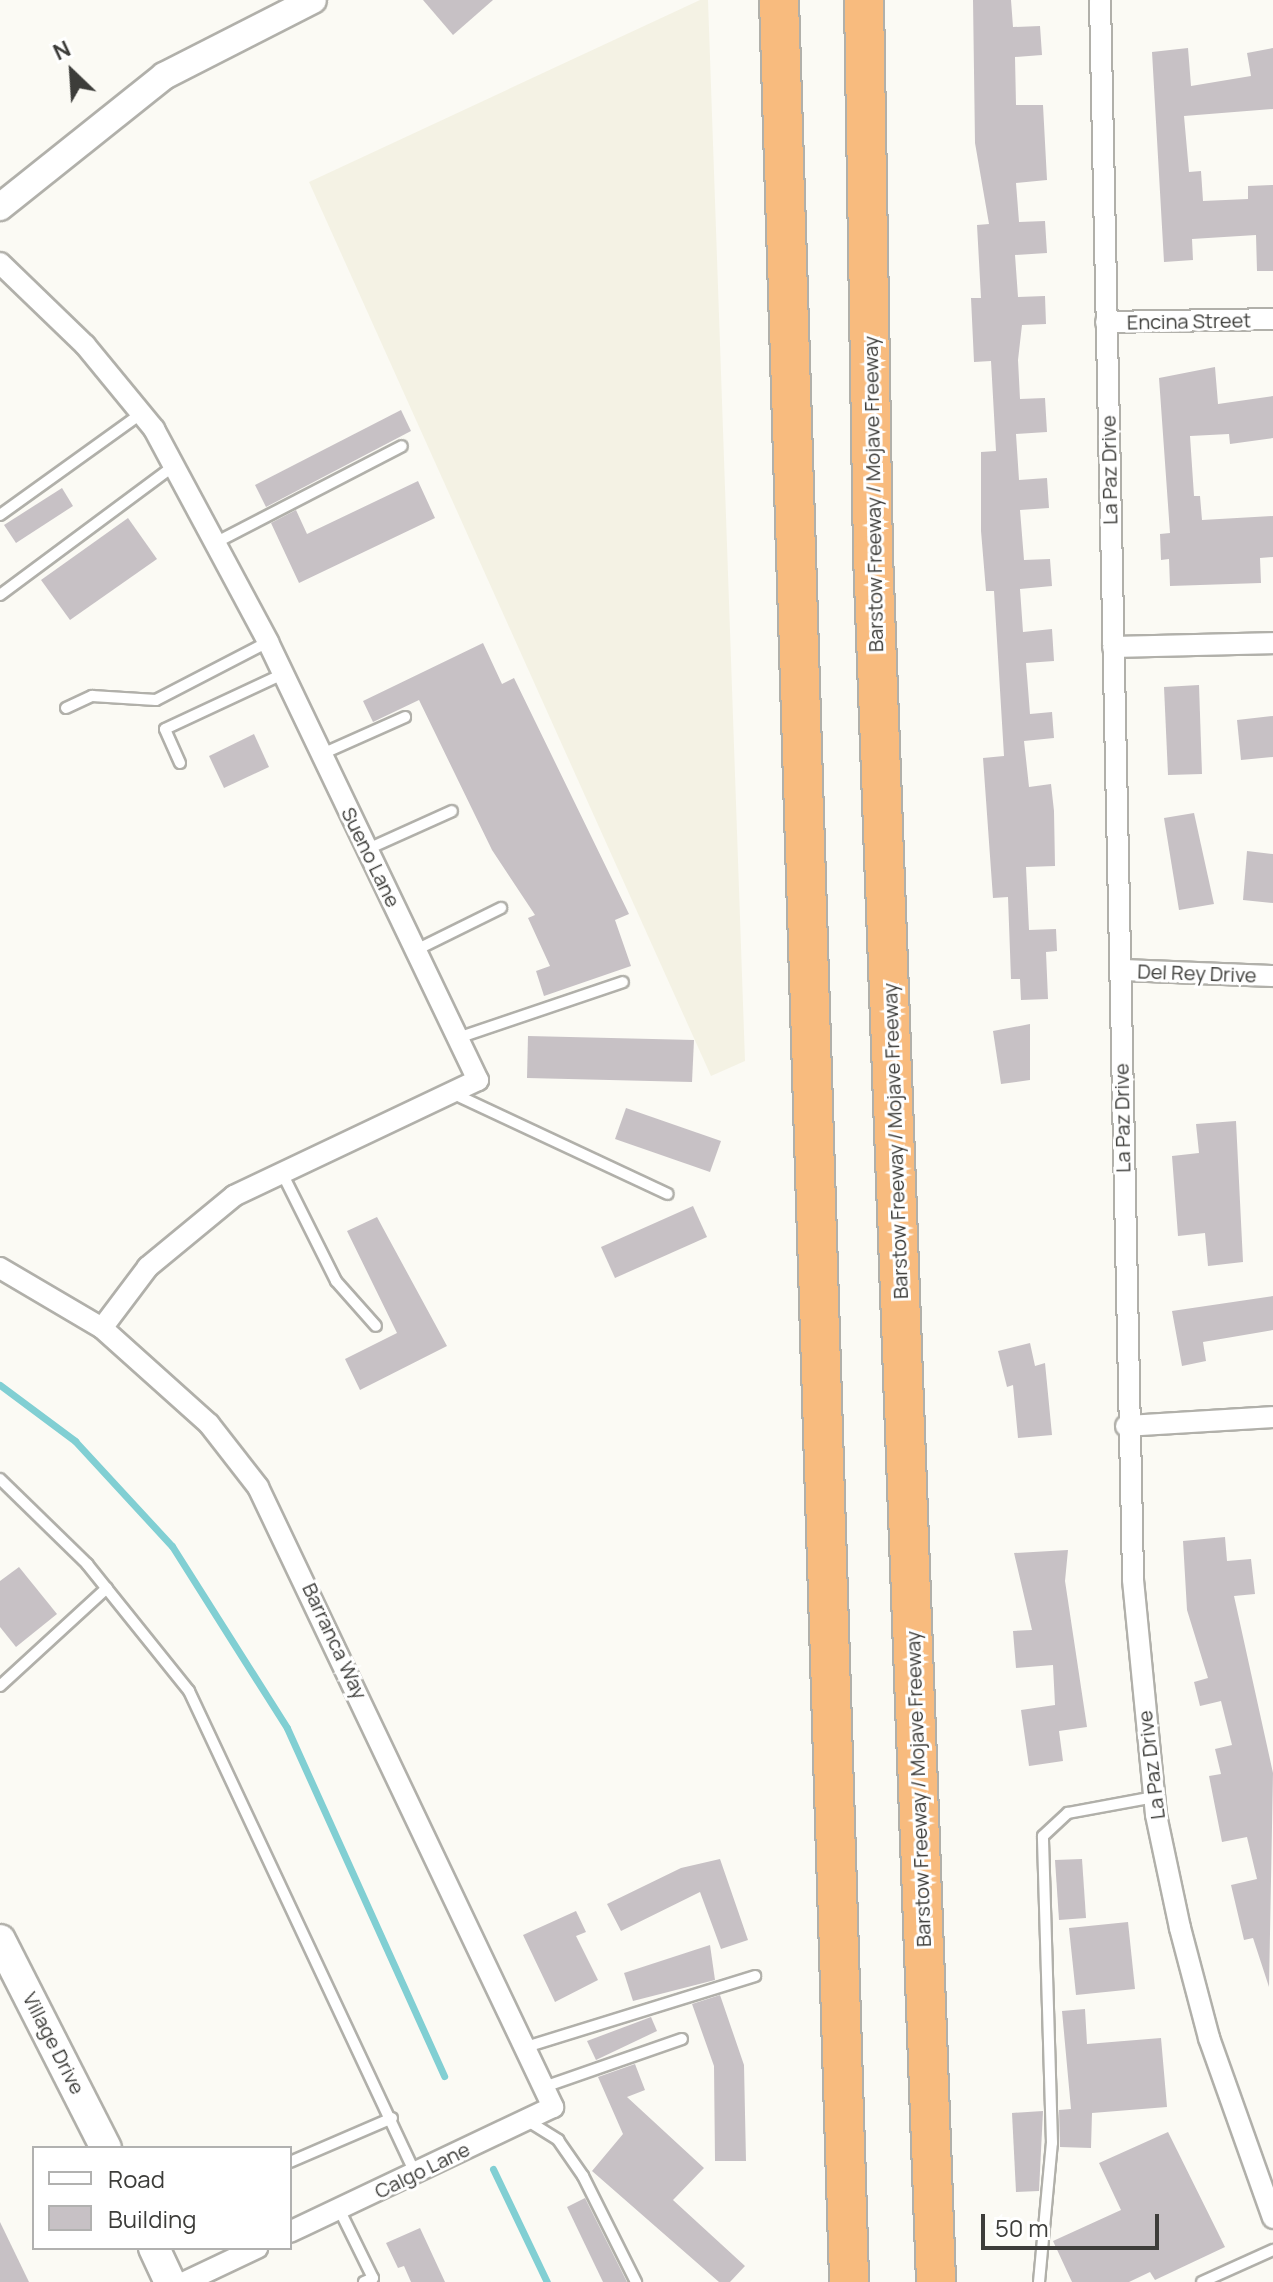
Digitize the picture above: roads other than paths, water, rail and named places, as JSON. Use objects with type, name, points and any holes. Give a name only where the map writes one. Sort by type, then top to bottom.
[{"type":"highway","points":[[779,0],[848,2282]]},
{"type":"highway","name":"Barstow Freeway / Mojave Freeway","points":[[864,0],[874,586],[936,2282]]},
{"type":"main road","name":"Village Drive","points":[[0,1940],[105,2146]]},
{"type":"main road","points":[[155,2250],[170,2282]]},
{"type":"street","points":[[0,207],[164,76],[313,0]]},
{"type":"street","name":"La Paz Drive","points":[[1100,0],[1121,970],[1126,1426],[1154,1797],[1209,2038],[1273,2218]]},
{"type":"street","name":"Sueno Lane","points":[[0,263],[142,413],[175,465],[268,642],[478,1080],[281,1171],[192,1225],[148,1267],[102,1328]]},
{"type":"street","name":"Encina Street","points":[[1106,322],[1273,319]]},
{"type":"street","points":[[1113,647],[1273,643]]},
{"type":"street","name":"Del Rey Drive","points":[[1121,970],[1273,976]]},
{"type":"street","name":"Barranca Way","points":[[0,1268],[102,1328],[209,1424],[258,1487],[553,2107]]},
{"type":"street","points":[[1126,1426],[1273,1417]]},
{"type":"street","name":"Calgo Lane","points":[[292,2231],[553,2107]]},
{"type":"street","points":[[185,2282],[252,2250]]},
{"type":"lane","points":[[0,515],[142,413]]},
{"type":"lane","points":[[217,542],[402,446]]},
{"type":"lane","points":[[0,595],[175,465]]},
{"type":"lane","points":[[66,708],[92,696],[156,700],[268,642]]},
{"type":"lane","points":[[180,763],[165,729],[283,674]]},
{"type":"lane","points":[[322,754],[405,717]]},
{"type":"lane","points":[[368,849],[452,811]]},
{"type":"lane","points":[[416,950],[501,908]]},
{"type":"lane","points":[[458,1038],[623,982]]},
{"type":"lane","points":[[450,1092],[668,1194]]},
{"type":"lane","points":[[281,1171],[336,1281],[376,1326]]},
{"type":"lane","points":[[0,1479],[107,1588],[189,1691],[392,2118],[415,2173]]},
{"type":"lane","points":[[0,1686],[107,1588]]},
{"type":"lane","points":[[1039,2282],[1052,2143],[1043,1836],[1068,1813],[1154,1797]]},
{"type":"lane","points":[[526,2047],[755,1976]]},
{"type":"lane","points":[[544,2087],[682,2039]]},
{"type":"lane","points":[[292,2161],[392,2118]]},
{"type":"lane","points":[[526,2120],[558,2140],[583,2176],[636,2282]]},
{"type":"lane","points":[[339,2209],[373,2278],[364,2282]]},
{"type":"lane","points":[[1202,2282],[1273,2250]]},
{"type":"waterway","points":[[0,1385],[75,1441],[172,1546],[287,1728],[444,2076]]},
{"type":"waterway","points":[[493,2169],[547,2282]]}]
